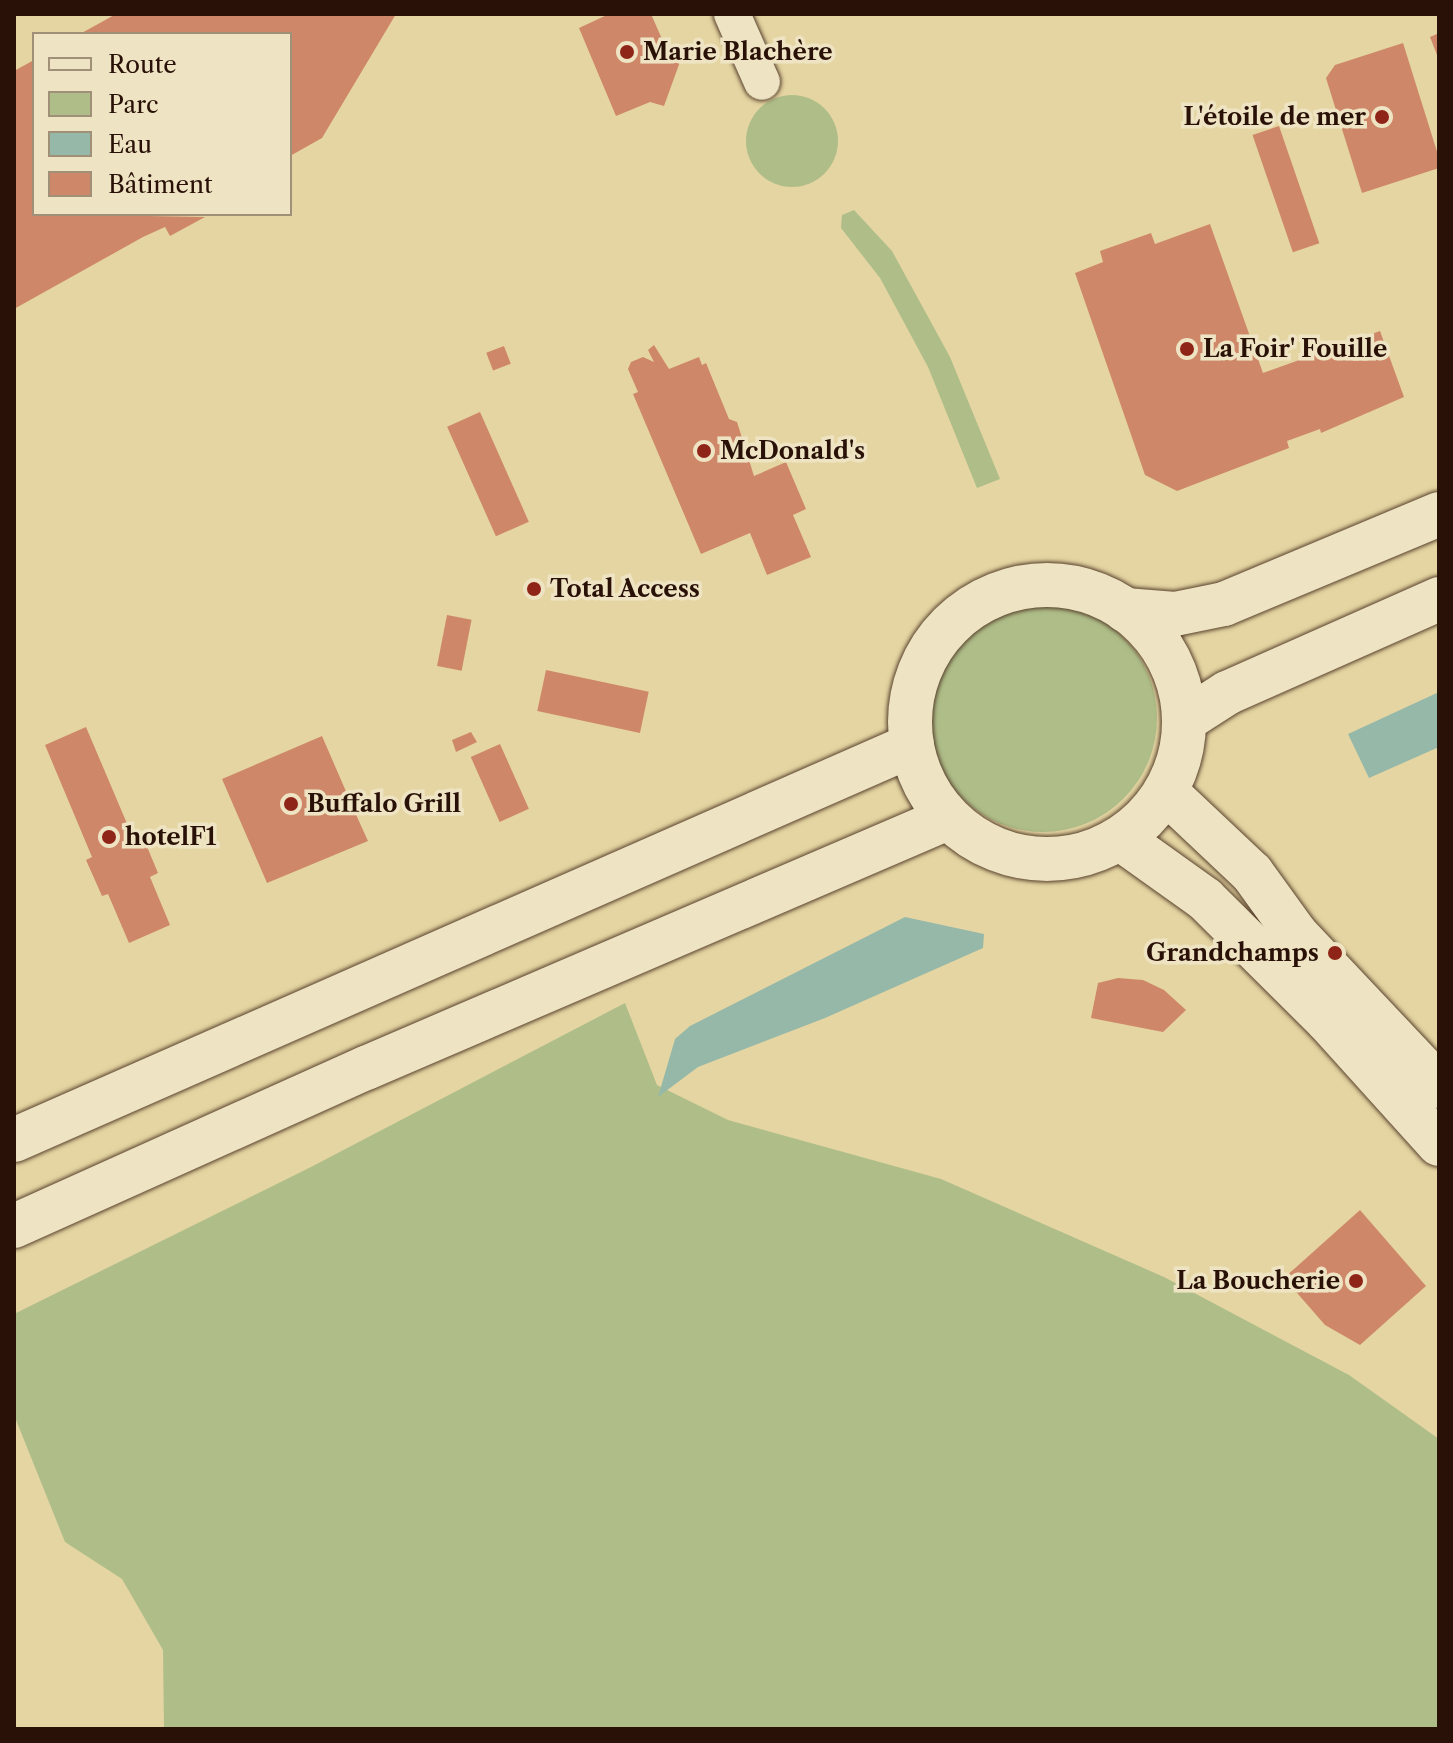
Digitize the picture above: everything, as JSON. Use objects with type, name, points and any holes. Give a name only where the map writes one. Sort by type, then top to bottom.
[{"type":"main road","points":[[1125,610],[1175,614],[1224,604],[1439,514]]},
{"type":"main road","points":[[1036,585],[1067,586],[1098,595],[1125,610],[1154,635],[1174,669],[1185,720],[1180,757],[1166,792],[1147,818],[1121,839],[1087,854],[1050,860],[1013,855],[978,841],[948,818],[924,784],[912,745],[911,706],[922,665],[953,622],[978,604],[1005,591],[1036,585]]},
{"type":"main road","points":[[1185,720],[1238,687],[1439,599]]},
{"type":"main road","points":[[14,1140],[912,745]]},
{"type":"main road","points":[[1166,792],[1252,873],[1296,934],[1439,1086]]},
{"type":"main road","points":[[14,1226],[366,1068],[948,818]]},
{"type":"main road","points":[[1121,839],[1205,899],[1327,1020],[1439,1144]]},
{"type":"street","points":[[732,14],[762,82]]},
{"type":"green space","points":[[792,95],[810,98],[825,108],[835,123],[838,141],[835,159],[825,174],[810,184],[792,187],[774,184],[759,174],[749,159],[746,141],[749,123],[759,108],[774,98]]},
{"type":"green space","points":[[854,210],[892,251],[950,357],[1000,479],[977,488],[928,367],[880,278],[841,228],[842,215]]},
{"type":"green space","points":[[1043,604],[1087,612],[1124,637],[1149,674],[1157,718],[1149,762],[1124,799],[1087,824],[1043,832],[999,824],[962,799],[937,762],[929,718],[937,674],[962,637],[999,612]]},
{"type":"green space","points":[[625,1003],[657,1085],[728,1120],[941,1179],[1164,1277],[1349,1375],[1439,1439],[1439,1729],[164,1729],[163,1650],[122,1579],[65,1542],[14,1415],[14,1314],[311,1167]]},
{"type":"water","points":[[1439,692],[1439,747],[1369,778],[1348,734]]},
{"type":"water","points":[[905,917],[984,934],[983,948],[825,1018],[698,1067],[658,1097],[675,1039],[690,1026]]},
{"type":"building","points":[[116,14],[396,14],[322,138],[292,155],[292,32],[84,32]]},
{"type":"building","points":[[609,14],[651,14],[669,55],[681,59],[664,106],[650,102],[616,116],[579,28]]},
{"type":"building","points":[[1439,33],[1439,60],[1430,37]]},
{"type":"building","points":[[1403,43],[1439,158],[1439,168],[1362,193],[1326,78],[1335,65]]},
{"type":"building","points":[[32,61],[32,216],[205,217],[170,236],[165,227],[143,237],[14,309],[14,71]]},
{"type":"building","points":[[1279,126],[1319,243],[1293,252],[1253,135]]},
{"type":"building","points":[[1210,224],[1263,373],[1380,331],[1404,397],[1321,433],[1320,429],[1287,441],[1289,448],[1177,491],[1145,475],[1075,273],[1103,262],[1100,251],[1151,233],[1155,244]]},
{"type":"building","points":[[654,345],[669,369],[699,357],[702,365],[706,363],[729,419],[737,422],[754,476],[786,462],[806,509],[793,515],[811,557],[767,575],[750,533],[701,554],[633,394],[638,392],[628,369],[631,362],[643,357],[654,362],[648,350]]},
{"type":"building","points":[[504,346],[511,364],[493,371],[486,353]]},
{"type":"building","points":[[480,412],[529,522],[496,536],[447,427]]},
{"type":"building","points":[[447,615],[472,620],[462,671],[437,666]]},
{"type":"building","points":[[546,670],[649,692],[640,733],[537,711]]},
{"type":"building","points":[[86,727],[134,840],[143,837],[158,873],[150,877],[170,925],[129,943],[108,894],[102,896],[86,860],[92,857],[45,745]]},
{"type":"building","points":[[471,732],[477,742],[456,752],[452,740]]},
{"type":"building","points":[[322,736],[348,796],[360,793],[363,803],[353,808],[368,841],[267,883],[222,779]]},
{"type":"building","points":[[500,744],[529,809],[500,822],[471,757]]},
{"type":"building","points":[[1118,978],[1143,980],[1164,990],[1186,1010],[1163,1032],[1091,1018],[1098,983]]},
{"type":"building","points":[[1360,1210],[1426,1286],[1360,1345],[1325,1325],[1284,1278]]},
{"type":"place","name":"Marie Blachère","points":[[627,52]]},
{"type":"place","name":"L'étoile de mer","points":[[1382,117]]},
{"type":"place","name":"La Foir' Fouille","points":[[1187,349]]},
{"type":"place","name":"McDonald's","points":[[704,451]]},
{"type":"place","name":"Total Access","points":[[534,589]]},
{"type":"place","name":"Buffalo Grill","points":[[291,804]]},
{"type":"place","name":"hotelF1","points":[[109,837]]},
{"type":"place","name":"Grandchamps","points":[[1335,953]]},
{"type":"place","name":"La Boucherie","points":[[1356,1281]]}]
